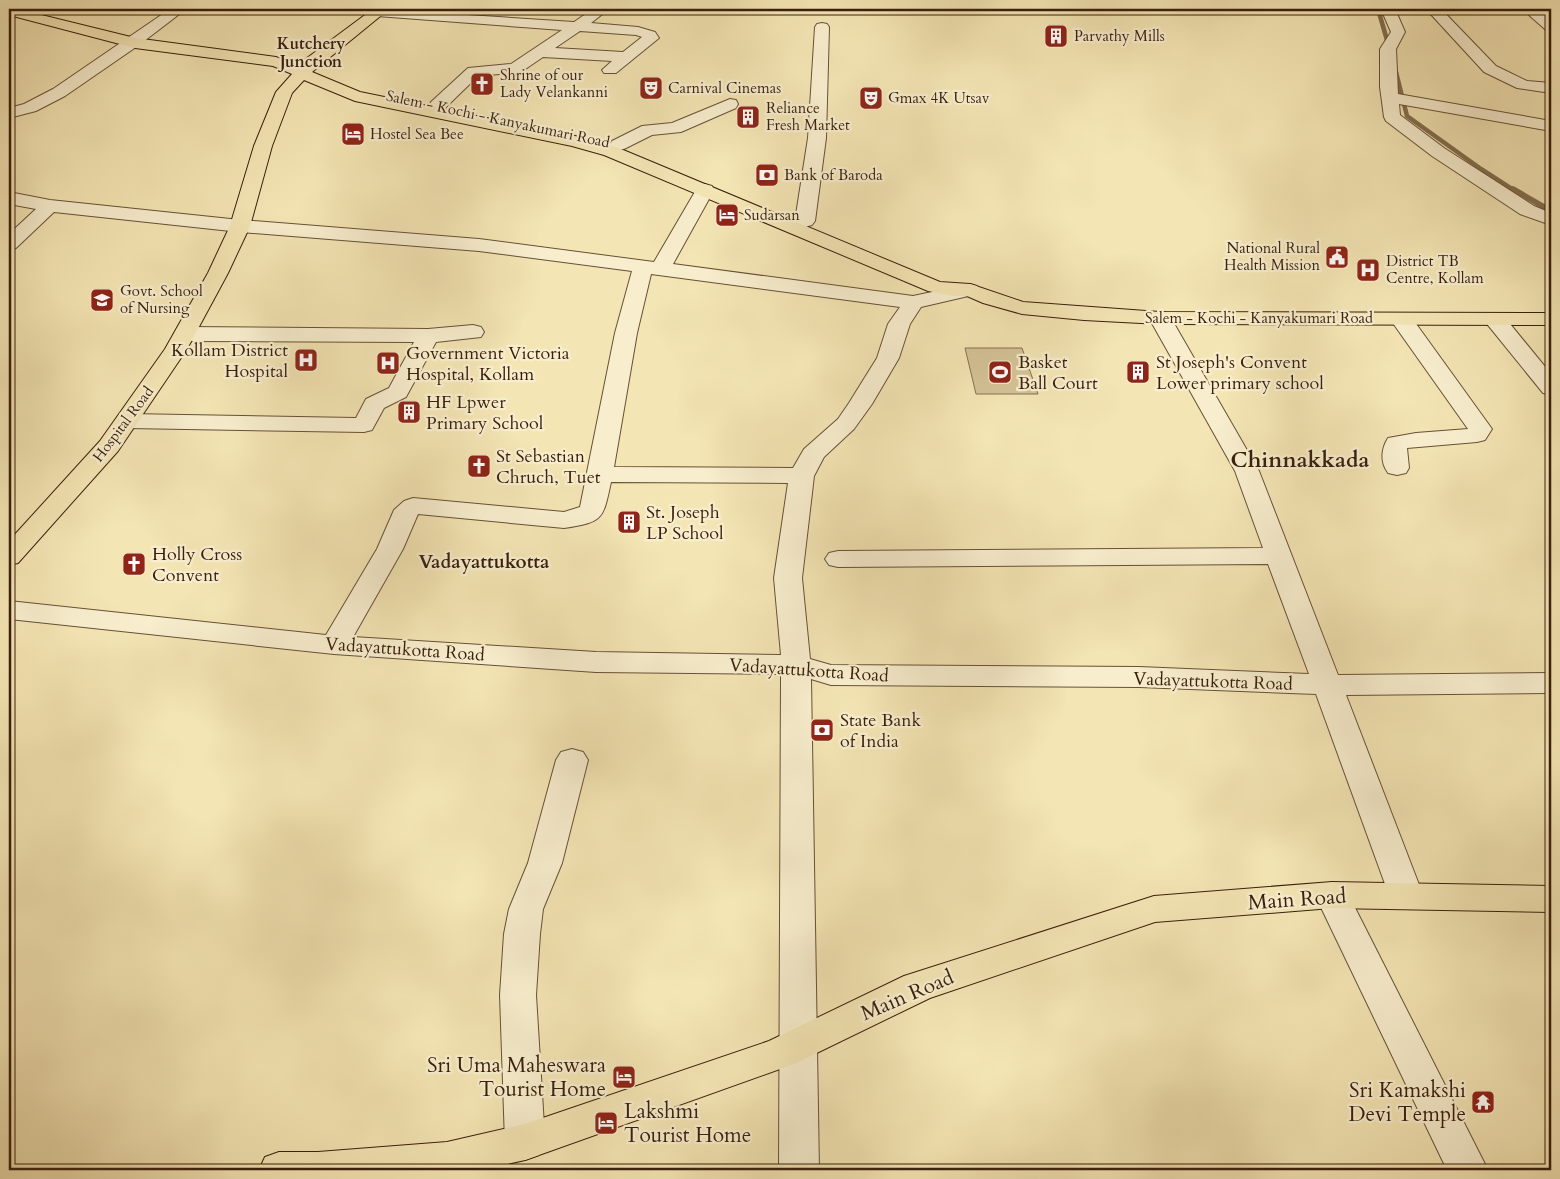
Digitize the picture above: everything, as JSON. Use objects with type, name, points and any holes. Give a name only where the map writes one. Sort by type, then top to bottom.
[{"type":"main road","name":"Salem - Kochi - Kanyakumari Road","points":[[40,9],[139,40],[283,54],[342,71],[377,93],[570,131],[618,145],[681,168],[865,246],[942,272],[965,282],[970,290],[990,299],[1022,308],[1084,314],[1160,318],[1551,318]]},
{"type":"main road","name":"Hospital Road","points":[[9,557],[71,489],[128,421],[184,334],[218,273],[240,226],[263,146],[284,92],[306,61],[337,44],[380,10]]},
{"type":"main road","name":"Salem - Kochi - Kanyakumari Road","points":[[9,11],[84,31],[276,62],[306,61],[355,96],[575,141],[610,151],[935,287],[952,290],[1003,291],[1048,301],[1094,306],[1207,312],[1551,311]]},
{"type":"main road","points":[[337,44],[342,71]]},
{"type":"main road","points":[[259,51],[288,50]]},
{"type":"main road","name":"Main Road","points":[[278,1170],[318,1170],[447,1160],[525,1142],[781,1053],[917,986],[1154,909],[1332,895],[1551,899]]},
{"type":"street","points":[[9,113],[25,110],[44,102],[139,40],[179,9]]},
{"type":"street","points":[[438,106],[474,71],[515,69],[602,9]]},
{"type":"street","points":[[1388,9],[1398,32],[1388,49],[1388,86],[1392,117],[1438,152],[1527,210],[1551,219]]},
{"type":"street","points":[[1433,9],[1490,69],[1524,85],[1551,88]]},
{"type":"street","points":[[1529,9],[1551,27]]},
{"type":"street","points":[[380,10],[638,31],[650,35],[651,38],[610,70]]},
{"type":"street","points":[[805,221],[817,138],[822,27]]},
{"type":"street","points":[[539,52],[627,57]]},
{"type":"street","points":[[1390,98],[1551,126]]},
{"type":"street","points":[[618,145],[648,130],[675,128],[730,104]]},
{"type":"street","points":[[334,645],[390,549],[407,510],[413,506],[564,520],[578,518],[592,511],[626,333],[652,267],[705,190]]},
{"type":"street","points":[[9,198],[50,206],[240,226],[479,245],[913,302],[970,290]]},
{"type":"street","points":[[9,244],[50,206]]},
{"type":"street","points":[[799,1170],[796,665],[788,578],[802,476],[813,454],[846,424],[860,404],[888,358],[899,324],[913,302]]},
{"type":"street","points":[[1160,318],[1247,471],[1406,896]]},
{"type":"street","points":[[1397,468],[1394,451],[1397,443],[1477,435],[1480,429],[1450,384],[1402,319]]},
{"type":"street","points":[[1494,319],[1551,388]]},
{"type":"street","points":[[184,334],[428,336],[472,332]]},
{"type":"street","points":[[128,421],[364,425],[374,404],[398,392],[428,336]]},
{"type":"street","points":[[600,474],[802,476]]},
{"type":"street","points":[[838,559],[1278,556]]},
{"type":"street","name":"Vadayattukotta Road","points":[[9,610],[334,645],[596,662],[796,665],[831,675],[1139,677],[1326,685],[1551,683]]},
{"type":"street","points":[[525,1142],[518,995],[522,934],[526,909],[545,862],[572,760]]},
{"type":"street","points":[[1332,895],[1468,1170]]},
{"type":"shaded area","name":"Basket Ball Court","points":[[965,348],[1022,348],[1038,394],[976,394]]},
{"type":"waterway","points":[[1378,9],[1389,47]]},
{"type":"waterway","points":[[1396,72],[1407,116],[1515,191]]},
{"type":"waterway","points":[[1513,189],[1551,211]]},
{"type":"place","name":"Parvathy Mills","points":[[1056,36]]},
{"type":"place","name":"Shrine of our Lady Velankanni","points":[[482,84]]},
{"type":"place","name":"Carnival Cinemas","points":[[651,88]]},
{"type":"place","name":"Gmax 4K Utsav","points":[[871,98]]},
{"type":"place","name":"Reliance Fresh Market","points":[[748,117]]},
{"type":"place","name":"Hostel Sea Bee","points":[[353,134]]},
{"type":"place","name":"Bank of Baroda","points":[[767,175]]},
{"type":"place","name":"Sudarsan","points":[[727,215]]},
{"type":"place","name":"National Rural Health Mission","points":[[1337,257]]},
{"type":"place","name":"District TB Centre, Kollam","points":[[1368,270]]},
{"type":"place","name":"Govt. School of Nursing","points":[[102,300]]},
{"type":"place","name":"Kollam District Hospital","points":[[306,360]]},
{"type":"place","name":"Government Victoria Hospital, Kollam","points":[[388,363]]},
{"type":"place","name":"Basket Ball Court","points":[[1000,372]]},
{"type":"place","name":"St Joseph's Convent Lower primary school","points":[[1138,372]]},
{"type":"place","name":"HF Lpwer Primary School","points":[[409,412]]},
{"type":"place","name":"St Sebastian Chruch, Tuet","points":[[479,466]]},
{"type":"place","name":"St. Joseph LP School","points":[[629,522]]},
{"type":"place","name":"Holly Cross Convent","points":[[134,564]]},
{"type":"place","name":"State Bank of India","points":[[822,730]]},
{"type":"place","name":"Sri Uma Maheswara Tourist Home","points":[[624,1077]]},
{"type":"place","name":"Sri Kamakshi Devi Temple","points":[[1483,1102]]},
{"type":"place","name":"Lakshmi Tourist Home","points":[[606,1123]]},
{"type":"district","name":"Kutchery Junction","points":[[311,52]]},
{"type":"district","name":"Chinnakkada","points":[[1300,459]]},
{"type":"district","name":"Vadayattukotta","points":[[484,561]]}]
